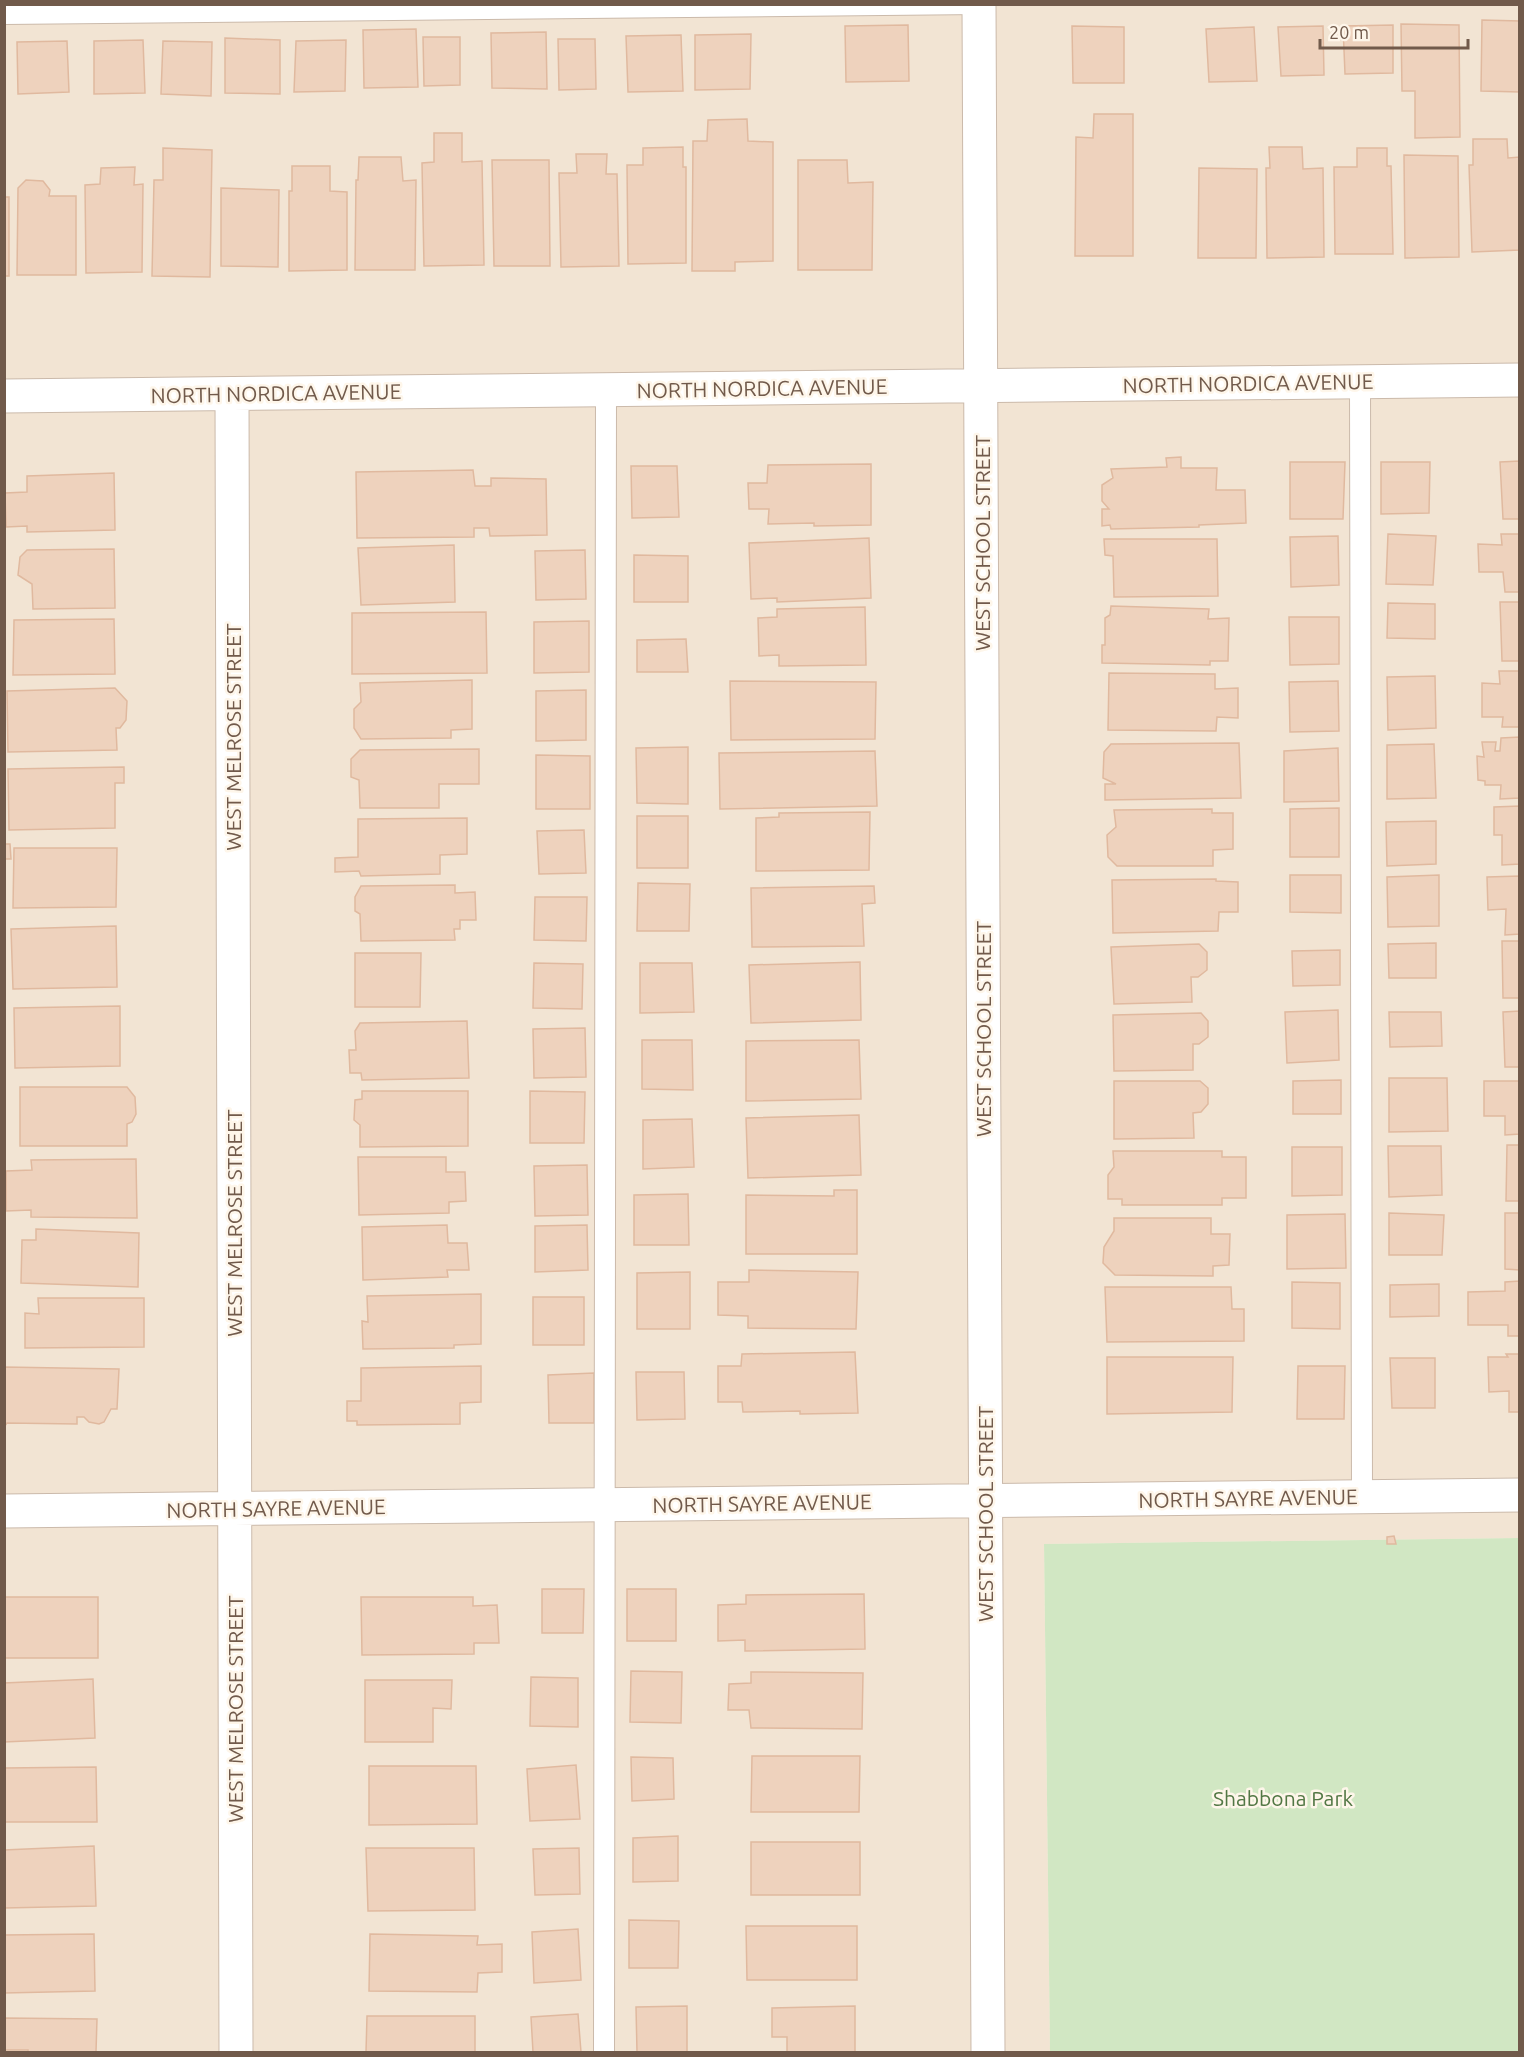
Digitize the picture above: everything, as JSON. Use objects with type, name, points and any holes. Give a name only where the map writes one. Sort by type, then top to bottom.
[{"type":"street","name":"WEST SCHOOL STREET","points":[[980,4],[988,2052]]},
{"type":"street","name":"NORTH NORDICA AVENUE","points":[[4,396],[1520,380]]},
{"type":"street","name":"WEST MELROSE STREET","points":[[232,394],[236,2052]]},
{"type":"street","name":"NORTH SAYRE AVENUE","points":[[4,1511],[1520,1495]]},
{"type":"lane","points":[[4,14],[980,4]]},
{"type":"lane","points":[[1360,382],[1362,1496]]},
{"type":"lane","points":[[604,2052],[606,390]]},
{"type":"shaded area","points":[[5,5],[1519,5],[1519,1538],[1044,1544],[1050,2052],[5,2052]]},
{"type":"green space","name":"Shabbona Park","points":[[1519,1538],[1519,2052],[1050,2052],[1044,1544]]},
{"type":"building","points":[[1482,20],[1520,21],[1520,92],[1481,91]]},
{"type":"building","points":[[1401,24],[1459,25],[1460,137],[1415,138],[1415,91],[1402,91]]},
{"type":"building","points":[[908,25],[909,81],[846,82],[845,26]]},
{"type":"building","points":[[1393,25],[1393,73],[1345,74],[1343,26]]},
{"type":"building","points":[[1072,26],[1124,27],[1124,83],[1073,83]]},
{"type":"building","points":[[1323,26],[1324,75],[1281,76],[1278,27]]},
{"type":"building","points":[[1254,27],[1257,81],[1209,82],[1206,29]]},
{"type":"building","points":[[416,29],[418,87],[364,88],[363,30]]},
{"type":"building","points":[[546,32],[547,89],[492,88],[491,33]]},
{"type":"building","points":[[751,34],[750,89],[695,90],[695,35]]},
{"type":"building","points":[[681,35],[683,91],[628,92],[626,36]]},
{"type":"building","points":[[423,37],[460,37],[460,85],[424,86]]},
{"type":"building","points":[[225,38],[280,40],[280,94],[225,93]]},
{"type":"building","points":[[558,39],[595,39],[596,89],[559,90]]},
{"type":"building","points":[[143,40],[145,93],[94,94],[94,41]]},
{"type":"building","points":[[346,40],[345,91],[294,92],[296,41]]},
{"type":"building","points":[[67,41],[69,92],[18,94],[17,42]]},
{"type":"building","points":[[163,41],[212,42],[211,96],[161,94]]},
{"type":"building","points":[[1094,114],[1133,114],[1133,256],[1075,256],[1076,137],[1093,138]]},
{"type":"building","points":[[747,119],[748,141],[773,142],[773,261],[735,262],[735,271],[692,271],[693,141],[707,141],[708,120]]},
{"type":"building","points":[[434,133],[462,133],[462,162],[482,161],[484,265],[424,266],[422,163],[434,162]]},
{"type":"building","points":[[1473,139],[1507,139],[1508,158],[1520,157],[1520,250],[1472,252],[1469,165],[1473,165]]},
{"type":"building","points":[[683,147],[683,167],[686,167],[686,263],[628,264],[627,165],[643,165],[643,148]]},
{"type":"building","points":[[1269,147],[1302,147],[1303,169],[1323,168],[1324,257],[1267,258],[1266,168],[1270,168]]},
{"type":"building","points":[[163,148],[212,150],[210,277],[152,276],[154,180],[163,180]]},
{"type":"building","points":[[1357,148],[1387,148],[1387,166],[1391,166],[1393,254],[1335,254],[1334,167],[1357,167]]},
{"type":"building","points":[[576,154],[607,154],[606,174],[617,174],[619,266],[561,267],[559,173],[577,173]]},
{"type":"building","points":[[1404,155],[1458,156],[1459,257],[1405,258]]},
{"type":"building","points":[[359,157],[401,157],[403,181],[416,180],[415,270],[355,270],[356,180],[358,180]]},
{"type":"building","points":[[492,160],[549,160],[550,266],[494,266]]},
{"type":"building","points":[[798,160],[847,160],[848,183],[873,182],[872,270],[798,270]]},
{"type":"building","points":[[292,166],[330,166],[330,191],[347,192],[347,270],[289,271],[289,191],[292,191]]},
{"type":"building","points":[[135,167],[134,185],[143,184],[142,272],[86,273],[85,185],[100,184],[101,168]]},
{"type":"building","points":[[1199,168],[1257,169],[1256,258],[1198,258]]},
{"type":"building","points":[[26,180],[43,181],[50,190],[49,196],[76,196],[76,275],[17,275],[18,188]]},
{"type":"building","points":[[221,188],[279,190],[278,267],[221,266]]},
{"type":"building","points":[[4,197],[9,197],[9,276],[4,276]]},
{"type":"building","points":[[1181,457],[1181,468],[1217,468],[1216,490],[1245,490],[1246,523],[1199,525],[1199,527],[1111,529],[1110,525],[1102,526],[1102,509],[1109,509],[1102,501],[1102,485],[1113,478],[1111,469],[1167,467],[1166,458]]},
{"type":"building","points":[[1520,461],[1520,519],[1503,519],[1500,462]]},
{"type":"building","points":[[1290,462],[1345,462],[1343,519],[1290,519]]},
{"type":"building","points":[[1381,462],[1430,462],[1429,513],[1381,514]]},
{"type":"building","points":[[871,464],[871,525],[768,524],[769,509],[749,509],[748,483],[767,483],[768,465]]},
{"type":"building","points":[[631,466],[677,466],[679,517],[632,518]]},
{"type":"building","points":[[473,470],[475,486],[491,486],[491,478],[546,479],[547,535],[490,536],[489,528],[474,528],[474,537],[357,538],[356,472]]},
{"type":"building","points":[[114,473],[115,530],[27,532],[27,526],[6,527],[5,493],[27,492],[27,476]]},
{"type":"building","points":[[1388,534],[1436,536],[1433,585],[1386,584]]},
{"type":"building","points":[[1501,534],[1520,534],[1520,592],[1505,592],[1503,572],[1479,572],[1478,544],[1502,545]]},
{"type":"building","points":[[1338,536],[1339,585],[1291,587],[1290,537]]},
{"type":"building","points":[[869,538],[871,598],[777,602],[777,598],[751,599],[749,543]]},
{"type":"building","points":[[1104,539],[1217,539],[1218,596],[1114,597],[1113,556],[1105,555]]},
{"type":"building","points":[[454,545],[455,602],[361,605],[358,548]]},
{"type":"building","points":[[114,549],[115,608],[33,609],[32,584],[18,575],[20,557],[27,550]]},
{"type":"building","points":[[585,550],[586,599],[536,600],[535,551]]},
{"type":"building","points":[[634,555],[688,556],[688,602],[634,602]]},
{"type":"building","points":[[1500,602],[1520,602],[1520,661],[1502,661]]},
{"type":"building","points":[[1388,603],[1435,604],[1435,639],[1387,638]]},
{"type":"building","points":[[1111,606],[1209,609],[1208,619],[1229,618],[1228,661],[1210,661],[1210,665],[1102,663],[1105,618],[1110,615]]},
{"type":"building","points":[[865,607],[866,665],[779,666],[779,655],[759,656],[758,618],[777,617],[777,609]]},
{"type":"building","points":[[486,612],[487,673],[352,674],[352,613]]},
{"type":"building","points":[[1289,617],[1339,617],[1339,664],[1290,665]]},
{"type":"building","points":[[114,619],[115,674],[13,675],[14,620]]},
{"type":"building","points":[[589,621],[589,672],[534,673],[534,622]]},
{"type":"building","points":[[686,639],[688,672],[637,672],[637,640]]},
{"type":"building","points":[[1499,671],[1520,671],[1520,727],[1502,727],[1503,717],[1482,717],[1482,683],[1500,684]]},
{"type":"building","points":[[1109,673],[1215,674],[1215,689],[1238,688],[1238,718],[1217,717],[1216,731],[1108,730]]},
{"type":"building","points":[[1435,676],[1436,728],[1388,730],[1387,677]]},
{"type":"building","points":[[472,680],[472,729],[451,730],[451,738],[361,739],[354,728],[354,709],[361,702],[360,683]]},
{"type":"building","points":[[730,681],[876,682],[875,739],[731,740]]},
{"type":"building","points":[[1338,681],[1339,731],[1290,732],[1289,682]]},
{"type":"building","points":[[115,688],[127,701],[126,720],[120,728],[116,728],[117,750],[8,752],[7,691]]},
{"type":"building","points":[[586,690],[586,740],[536,741],[536,691]]},
{"type":"building","points":[[1520,737],[1520,798],[1500,799],[1501,785],[1485,785],[1485,781],[1478,780],[1477,756],[1484,757],[1482,742],[1496,742],[1495,751],[1500,751],[1501,738]]},
{"type":"building","points":[[1239,743],[1241,798],[1105,800],[1105,784],[1116,784],[1103,778],[1104,752],[1111,744]]},
{"type":"building","points":[[1434,744],[1436,798],[1387,799],[1387,745]]},
{"type":"building","points":[[688,747],[688,804],[637,803],[636,748]]},
{"type":"building","points":[[1338,748],[1339,801],[1284,802],[1284,751]]},
{"type":"building","points":[[479,749],[479,784],[439,784],[439,808],[360,808],[359,780],[351,777],[351,759],[360,750]]},
{"type":"building","points":[[875,751],[877,806],[720,809],[719,753]]},
{"type":"building","points":[[536,755],[590,756],[590,809],[536,809]]},
{"type":"building","points":[[124,767],[124,783],[115,783],[115,828],[9,830],[8,769]]},
{"type":"building","points":[[1520,806],[1520,864],[1502,865],[1502,835],[1494,835],[1494,807]]},
{"type":"building","points":[[1339,808],[1339,857],[1290,857],[1290,809]]},
{"type":"building","points":[[1212,809],[1212,813],[1233,813],[1233,849],[1213,850],[1213,866],[1117,866],[1108,857],[1107,835],[1116,827],[1114,810]]},
{"type":"building","points":[[870,812],[869,870],[756,871],[756,818],[779,817],[779,813]]},
{"type":"building","points":[[637,816],[688,816],[688,868],[637,868]]},
{"type":"building","points":[[467,818],[467,854],[440,855],[440,874],[361,876],[359,871],[335,872],[335,858],[358,857],[358,819]]},
{"type":"building","points":[[1436,821],[1436,864],[1387,866],[1386,822]]},
{"type":"building","points":[[584,830],[586,873],[539,874],[537,831]]},
{"type":"building","points":[[4,844],[10,844],[11,859],[4,859]]},
{"type":"building","points":[[14,848],[117,848],[116,907],[13,908]]},
{"type":"building","points":[[1290,875],[1341,875],[1341,913],[1290,912]]},
{"type":"building","points":[[1439,875],[1439,926],[1388,927],[1387,877]]},
{"type":"building","points":[[1520,876],[1520,934],[1505,935],[1506,909],[1488,910],[1487,877]]},
{"type":"building","points":[[1216,879],[1216,881],[1238,882],[1238,912],[1219,912],[1218,931],[1113,933],[1112,880]]},
{"type":"building","points":[[638,883],[690,884],[689,931],[637,931]]},
{"type":"building","points":[[455,885],[455,893],[475,892],[476,920],[460,920],[460,929],[454,929],[455,940],[361,941],[360,914],[355,911],[355,897],[361,886]]},
{"type":"building","points":[[874,886],[875,903],[862,904],[864,946],[752,947],[751,888]]},
{"type":"building","points":[[535,897],[587,897],[586,941],[534,940]]},
{"type":"building","points":[[116,926],[117,987],[13,989],[11,929]]},
{"type":"building","points":[[1502,941],[1520,941],[1520,998],[1503,998]]},
{"type":"building","points":[[1436,943],[1436,978],[1389,978],[1388,944]]},
{"type":"building","points":[[1199,944],[1207,952],[1207,970],[1198,977],[1191,977],[1192,1002],[1114,1004],[1111,947]]},
{"type":"building","points":[[1340,950],[1340,985],[1293,986],[1292,951]]},
{"type":"building","points":[[355,953],[421,953],[420,1007],[355,1007]]},
{"type":"building","points":[[860,962],[861,1020],[751,1023],[749,965]]},
{"type":"building","points":[[534,963],[583,964],[582,1009],[533,1008]]},
{"type":"building","points":[[640,963],[692,963],[694,1012],[640,1013]]},
{"type":"building","points":[[120,1006],[120,1066],[15,1068],[14,1008]]},
{"type":"building","points":[[1338,1010],[1339,1060],[1287,1063],[1285,1012]]},
{"type":"building","points":[[1520,1011],[1520,1067],[1505,1067],[1503,1012]]},
{"type":"building","points":[[1389,1012],[1441,1012],[1442,1046],[1390,1047]]},
{"type":"building","points":[[1201,1013],[1208,1021],[1208,1037],[1199,1044],[1193,1044],[1193,1070],[1114,1071],[1113,1015]]},
{"type":"building","points":[[467,1021],[469,1078],[362,1080],[361,1073],[350,1073],[349,1050],[356,1050],[355,1031],[360,1023]]},
{"type":"building","points":[[585,1028],[586,1077],[534,1078],[533,1029]]},
{"type":"building","points":[[642,1040],[692,1040],[693,1090],[642,1089]]},
{"type":"building","points":[[859,1040],[861,1099],[746,1101],[746,1041]]},
{"type":"building","points":[[1389,1078],[1447,1078],[1448,1131],[1389,1132]]},
{"type":"building","points":[[1341,1080],[1341,1114],[1293,1114],[1293,1081]]},
{"type":"building","points":[[1114,1081],[1200,1081],[1208,1088],[1208,1104],[1201,1112],[1193,1113],[1194,1138],[1114,1139]]},
{"type":"building","points":[[1484,1081],[1520,1081],[1520,1134],[1505,1135],[1505,1116],[1484,1116]]},
{"type":"building","points":[[20,1087],[127,1087],[135,1097],[136,1114],[132,1122],[127,1124],[127,1146],[20,1146]]},
{"type":"building","points":[[362,1091],[468,1091],[468,1146],[360,1147],[360,1125],[354,1120],[355,1100],[362,1099]]},
{"type":"building","points":[[530,1091],[585,1092],[584,1143],[530,1143]]},
{"type":"building","points":[[859,1115],[861,1175],[748,1178],[746,1118]]},
{"type":"building","points":[[692,1119],[694,1167],[643,1169],[643,1120]]},
{"type":"building","points":[[1507,1145],[1520,1145],[1520,1201],[1506,1201]]},
{"type":"building","points":[[1388,1146],[1441,1146],[1442,1195],[1389,1197]]},
{"type":"building","points":[[1292,1147],[1342,1147],[1342,1195],[1292,1196]]},
{"type":"building","points":[[1113,1151],[1222,1151],[1222,1157],[1246,1157],[1246,1198],[1222,1198],[1222,1205],[1122,1205],[1122,1199],[1108,1199],[1108,1175],[1114,1167]]},
{"type":"building","points":[[358,1157],[446,1157],[446,1172],[465,1172],[466,1201],[449,1202],[449,1213],[359,1215]]},
{"type":"building","points":[[136,1159],[137,1218],[31,1217],[31,1210],[6,1211],[6,1171],[32,1170],[31,1160]]},
{"type":"building","points":[[587,1165],[588,1215],[535,1216],[534,1166]]},
{"type":"building","points":[[834,1190],[857,1190],[857,1254],[746,1254],[746,1195],[834,1196]]},
{"type":"building","points":[[688,1194],[689,1245],[634,1245],[634,1195]]},
{"type":"building","points":[[1389,1213],[1444,1215],[1442,1255],[1389,1255]]},
{"type":"building","points":[[1505,1213],[1520,1213],[1520,1270],[1505,1269]]},
{"type":"building","points":[[1345,1214],[1346,1268],[1287,1269],[1287,1215]]},
{"type":"building","points":[[1114,1218],[1211,1218],[1211,1234],[1230,1234],[1229,1265],[1213,1266],[1213,1276],[1115,1275],[1103,1263],[1104,1247],[1114,1231]]},
{"type":"building","points":[[447,1225],[448,1243],[467,1243],[469,1270],[447,1270],[448,1277],[363,1280],[362,1227]]},
{"type":"building","points":[[587,1225],[588,1270],[535,1272],[535,1226]]},
{"type":"building","points":[[36,1229],[139,1233],[138,1287],[21,1283],[22,1240],[36,1240]]},
{"type":"building","points":[[749,1270],[858,1272],[856,1329],[748,1328],[748,1316],[718,1315],[718,1282],[749,1282]]},
{"type":"building","points":[[690,1272],[690,1329],[637,1329],[637,1273]]},
{"type":"building","points":[[1520,1281],[1520,1336],[1508,1336],[1508,1325],[1468,1325],[1468,1292],[1505,1291],[1505,1282]]},
{"type":"building","points":[[1292,1282],[1340,1283],[1340,1329],[1292,1328]]},
{"type":"building","points":[[1439,1284],[1439,1316],[1390,1317],[1390,1285]]},
{"type":"building","points":[[1105,1287],[1231,1287],[1232,1309],[1244,1309],[1244,1341],[1107,1342]]},
{"type":"building","points":[[481,1294],[481,1344],[454,1345],[454,1348],[363,1349],[362,1321],[368,1322],[367,1296]]},
{"type":"building","points":[[533,1297],[584,1297],[584,1345],[533,1345]]},
{"type":"building","points":[[38,1298],[144,1298],[144,1347],[25,1348],[25,1313],[39,1314]]},
{"type":"building","points":[[855,1352],[858,1413],[743,1412],[742,1402],[718,1402],[718,1366],[741,1366],[742,1354]]},
{"type":"building","points":[[1506,1354],[1520,1354],[1520,1412],[1509,1412],[1509,1391],[1489,1392],[1488,1357],[1508,1357]]},
{"type":"building","points":[[1107,1357],[1233,1357],[1232,1412],[1107,1414]]},
{"type":"building","points":[[1390,1358],[1435,1358],[1435,1408],[1392,1408]]},
{"type":"building","points":[[481,1366],[481,1402],[460,1403],[460,1424],[357,1425],[357,1421],[347,1421],[347,1401],[361,1401],[361,1368]]},
{"type":"building","points":[[1298,1366],[1345,1366],[1344,1419],[1297,1419]]},
{"type":"building","points":[[4,1367],[119,1369],[117,1409],[111,1409],[104,1422],[99,1424],[89,1422],[84,1417],[77,1417],[77,1424],[7,1423],[4,1427]]},
{"type":"building","points":[[636,1372],[684,1372],[685,1419],[637,1420]]},
{"type":"building","points":[[594,1373],[594,1423],[549,1423],[548,1375]]},
{"type":"building","points":[[1394,1536],[1396,1544],[1387,1544],[1387,1537]]},
{"type":"building","points":[[542,1589],[584,1589],[583,1633],[542,1633]]},
{"type":"building","points":[[627,1589],[676,1589],[676,1641],[627,1641]]},
{"type":"building","points":[[864,1594],[865,1649],[745,1651],[745,1640],[718,1641],[718,1605],[746,1604],[746,1595]]},
{"type":"building","points":[[4,1597],[98,1597],[98,1658],[4,1658]]},
{"type":"building","points":[[361,1597],[473,1597],[473,1606],[497,1605],[499,1643],[474,1643],[474,1654],[362,1655]]},
{"type":"building","points":[[631,1671],[682,1672],[681,1723],[630,1722]]},
{"type":"building","points":[[751,1672],[863,1673],[862,1729],[751,1728],[749,1710],[728,1710],[729,1684],[751,1683]]},
{"type":"building","points":[[531,1677],[578,1678],[578,1727],[530,1726]]},
{"type":"building","points":[[93,1679],[95,1738],[4,1742],[4,1683]]},
{"type":"building","points":[[365,1680],[452,1680],[451,1709],[433,1708],[433,1742],[365,1742]]},
{"type":"building","points":[[752,1756],[860,1756],[859,1812],[751,1812]]},
{"type":"building","points":[[631,1757],[673,1758],[674,1799],[632,1801]]},
{"type":"building","points":[[576,1765],[580,1819],[530,1821],[527,1769]]},
{"type":"building","points":[[369,1766],[476,1766],[477,1824],[369,1825]]},
{"type":"building","points":[[96,1767],[97,1822],[4,1822],[4,1768]]},
{"type":"building","points":[[678,1836],[678,1881],[633,1882],[633,1838]]},
{"type":"building","points":[[751,1842],[860,1842],[860,1895],[751,1895]]},
{"type":"building","points":[[94,1846],[96,1906],[4,1908],[4,1850]]},
{"type":"building","points":[[366,1848],[474,1848],[475,1910],[368,1911]]},
{"type":"building","points":[[579,1848],[580,1894],[535,1895],[533,1849]]},
{"type":"building","points":[[629,1920],[679,1921],[678,1968],[629,1968]]},
{"type":"building","points":[[746,1926],[857,1926],[857,1980],[747,1980]]},
{"type":"building","points":[[578,1929],[581,1980],[534,1983],[532,1932]]},
{"type":"building","points":[[94,1934],[95,1991],[4,1993],[4,1935]]},
{"type":"building","points":[[370,1934],[478,1936],[477,1945],[502,1944],[502,1972],[478,1973],[477,1992],[369,1991]]},
{"type":"building","points":[[687,2006],[687,2052],[637,2052],[636,2007]]},
{"type":"building","points":[[855,2006],[855,2052],[787,2052],[787,2037],[772,2037],[772,2008]]},
{"type":"building","points":[[578,2014],[581,2052],[533,2052],[531,2017]]},
{"type":"building","points":[[367,2016],[475,2016],[475,2052],[366,2052]]},
{"type":"building","points":[[4,2018],[97,2019],[96,2052],[4,2050]]}]
